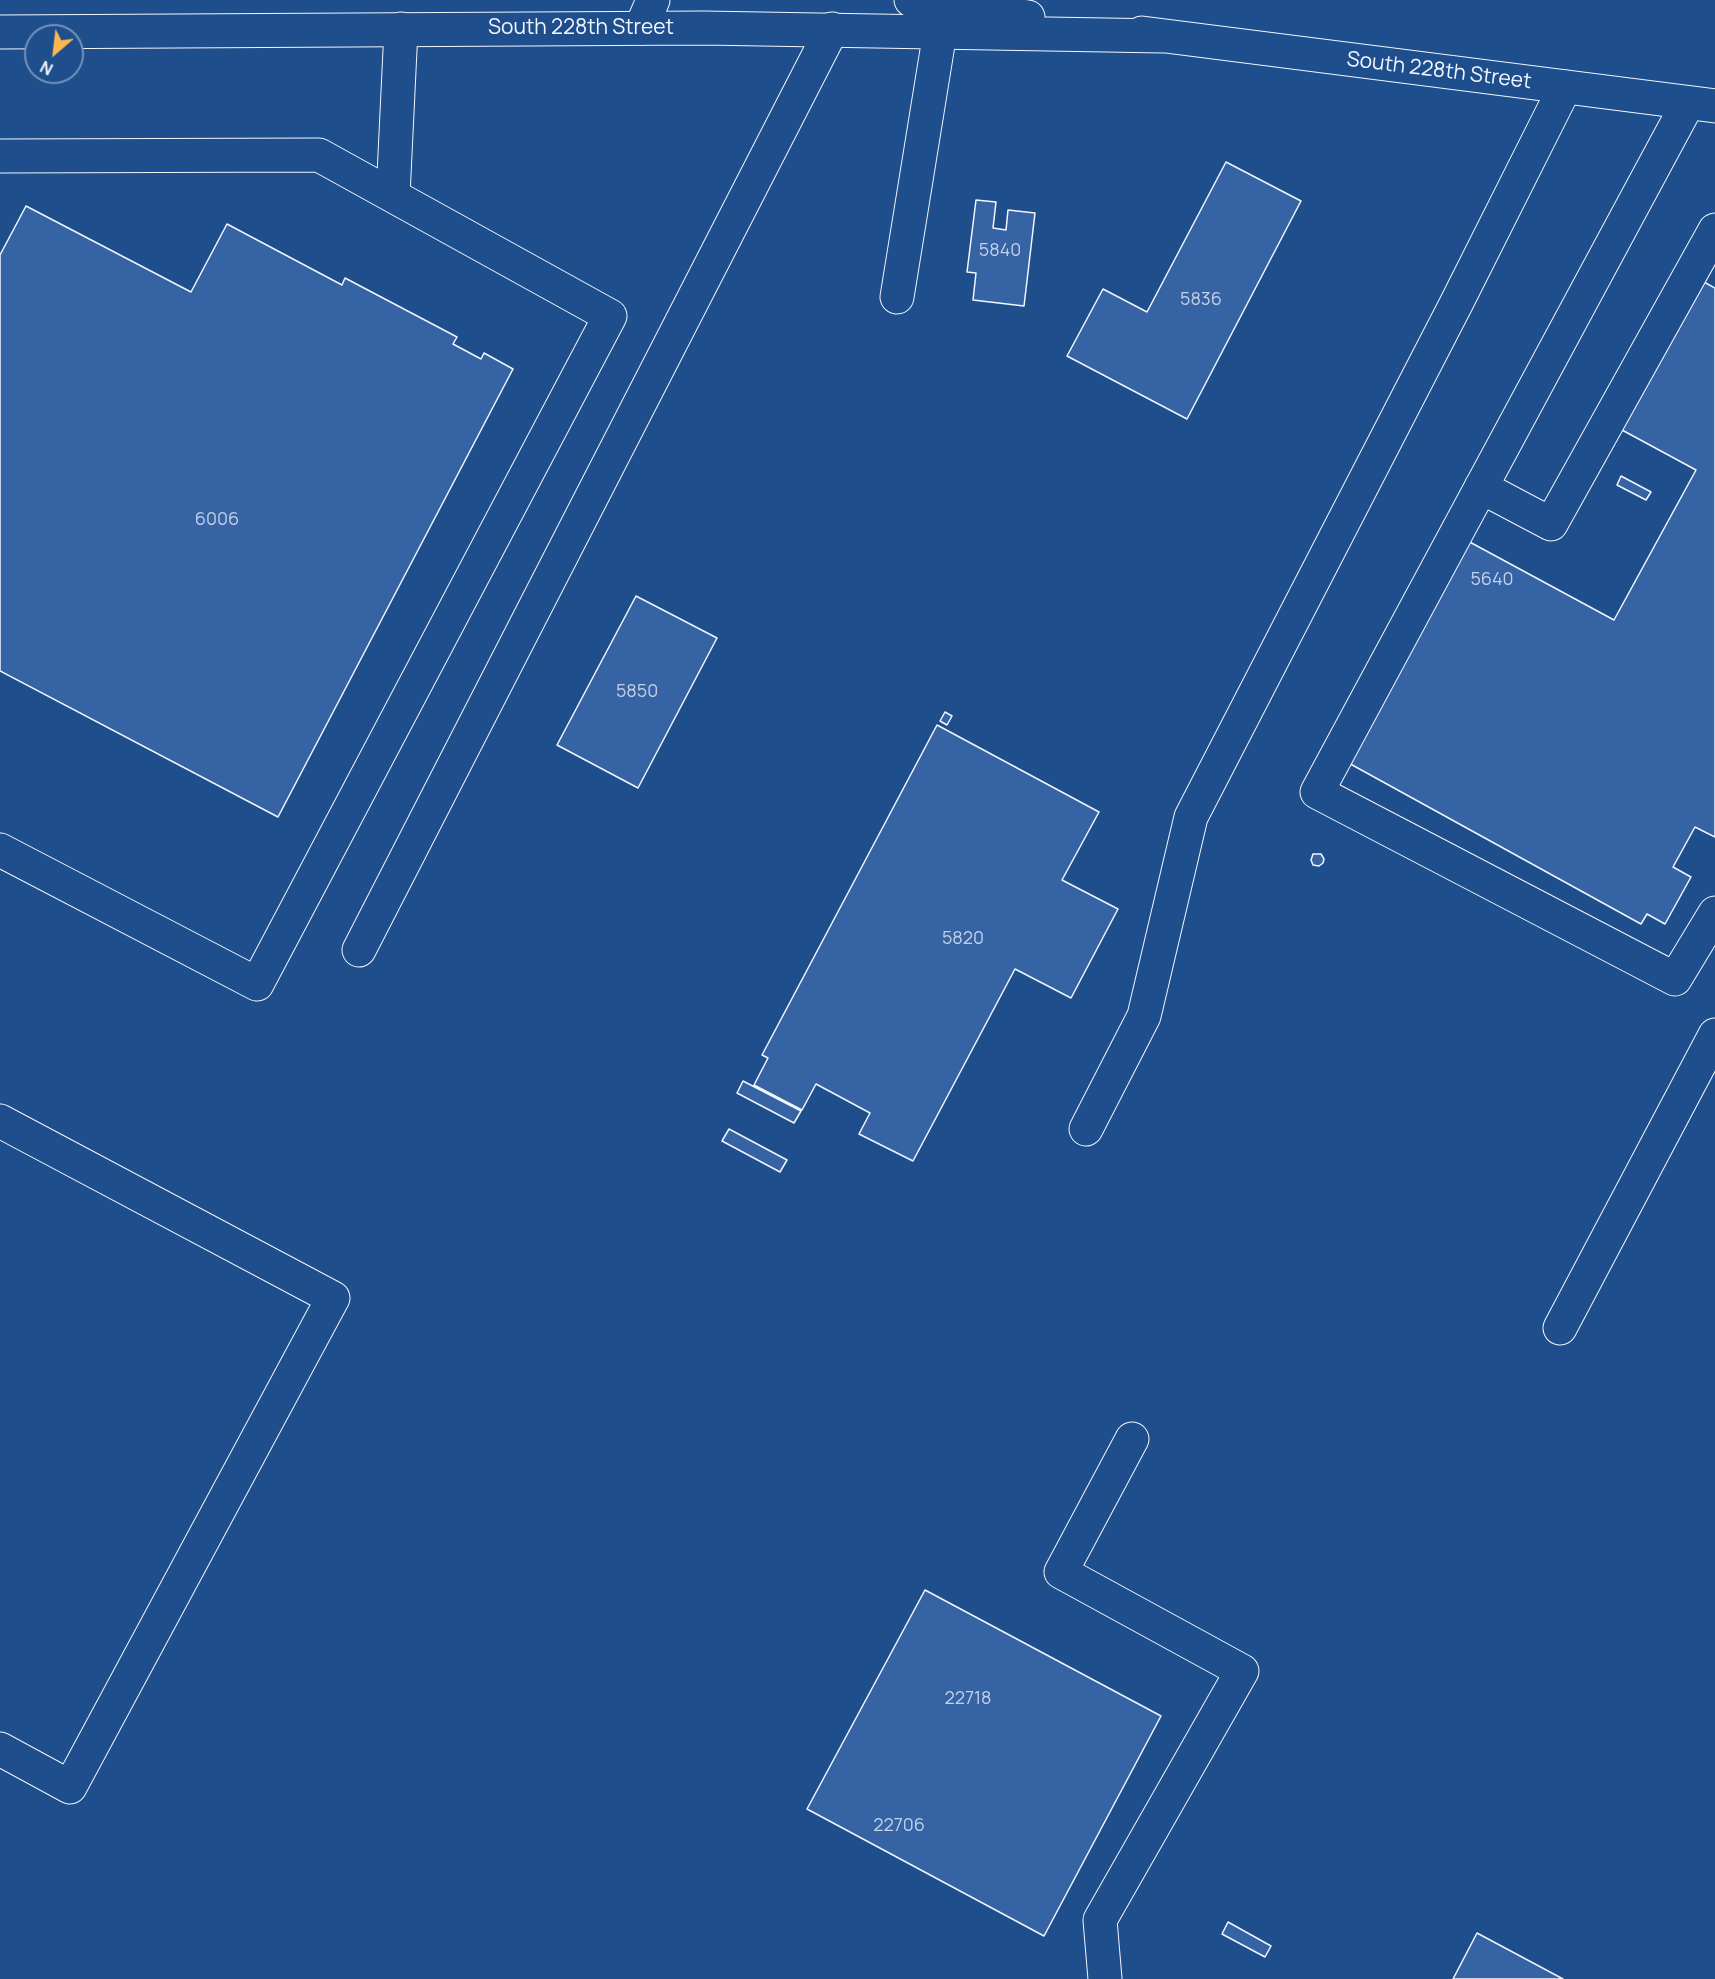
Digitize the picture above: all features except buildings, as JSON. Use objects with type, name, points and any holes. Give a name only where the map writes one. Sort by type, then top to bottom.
[{"type":"main road","name":"South 228th Street","points":[[0,32],[401,29],[647,14],[832,29],[931,12],[1162,36],[1702,104]]},
{"type":"main road","points":[[897,297],[931,12]]},
{"type":"main road","points":[[393,196],[401,29]]},
{"type":"main road","points":[[359,950],[832,29]]},
{"type":"main road","points":[[1086,1129],[1144,1016],[1191,817],[1452,313],[1565,87]]},
{"type":"main road","points":[[1702,104],[1481,487],[1317,792],[1675,980],[1715,913]]},
{"type":"main road","points":[[0,156],[320,155],[610,316],[256,984],[0,849]]},
{"type":"main road","points":[[1481,487],[1551,524],[1714,236]]},
{"type":"main road","points":[[1560,1328],[1715,1035]]},
{"type":"main road","points":[[0,1121],[333,1298],[70,1786],[0,1749]]},
{"type":"main road","points":[[1105,1979],[1100,1920],[1242,1671],[1061,1572],[1132,1439]]}]
